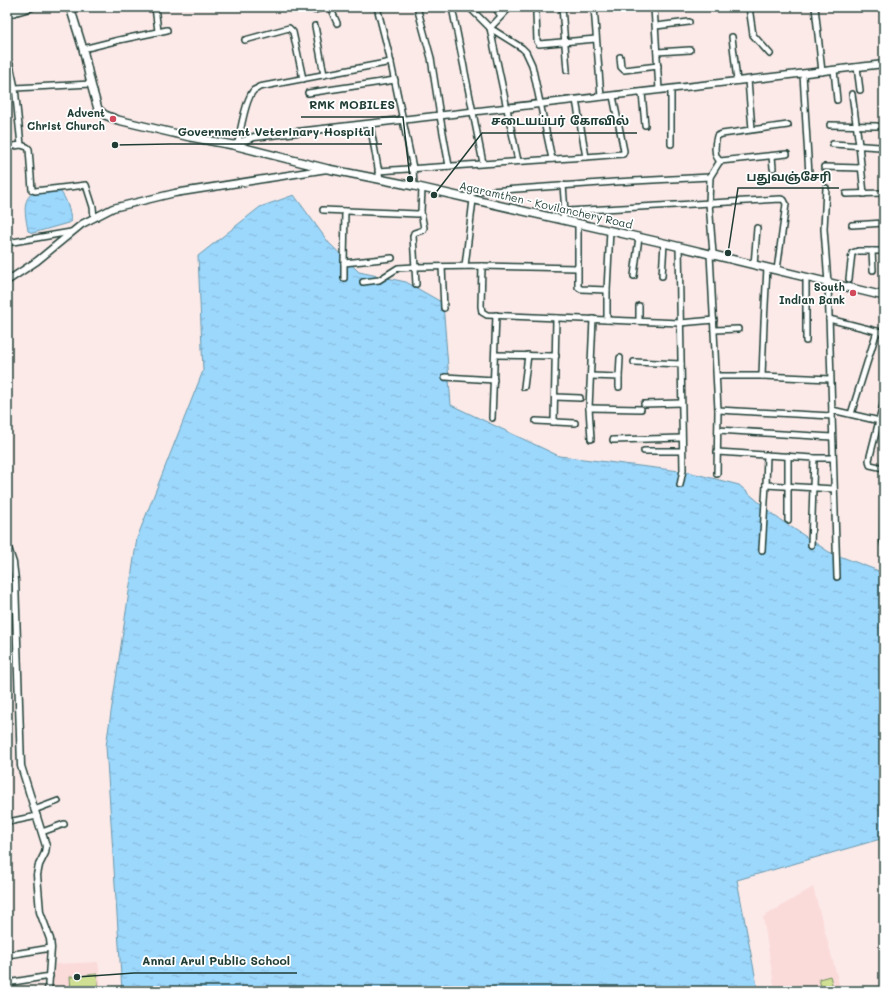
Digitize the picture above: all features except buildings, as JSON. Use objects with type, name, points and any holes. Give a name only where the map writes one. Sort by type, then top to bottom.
[{"type":"main road","points":[[7,14],[31,7]]},
{"type":"main road","name":"Agaramthen - Kovilanchery Road","points":[[70,7],[83,49],[90,84],[98,109],[105,115],[118,120],[186,136],[236,144],[328,169],[414,186],[610,230],[884,296]]},
{"type":"street","points":[[155,7],[158,32]]},
{"type":"street","points":[[315,10],[323,7]]},
{"type":"street","points":[[330,7],[337,22]]},
{"type":"street","points":[[377,7],[395,80],[413,168],[414,186]]},
{"type":"street","points":[[416,7],[431,58],[449,166]]},
{"type":"street","points":[[452,7],[483,163]]},
{"type":"street","points":[[468,7],[490,28],[526,52],[532,64],[552,159]]},
{"type":"street","points":[[495,7],[501,16]]},
{"type":"street","points":[[490,28],[510,7]]},
{"type":"street","points":[[562,7],[567,70]]},
{"type":"street","points":[[594,7],[601,97]]},
{"type":"street","points":[[654,7],[659,90]]},
{"type":"street","points":[[750,7],[753,35],[770,54]]},
{"type":"street","points":[[815,7],[822,72]]},
{"type":"street","points":[[536,14],[537,41],[539,44],[596,40]]},
{"type":"street","points":[[656,26],[689,22]]},
{"type":"street","points":[[315,26],[324,75]]},
{"type":"street","points":[[245,40],[288,28],[291,29],[293,32],[303,79]]},
{"type":"street","points":[[490,28],[518,161]]},
{"type":"street","points":[[83,49],[167,30]]},
{"type":"street","points":[[732,37],[737,82]]},
{"type":"street","points":[[657,52],[690,50]]},
{"type":"street","points":[[620,57],[621,67],[624,70],[658,66]]},
{"type":"street","points":[[236,144],[250,96],[254,90],[391,62]]},
{"type":"street","points":[[7,65],[10,64],[15,88],[21,145]]},
{"type":"street","points":[[236,144],[254,137],[884,64]]},
{"type":"street","points":[[857,68],[860,90]]},
{"type":"street","points":[[834,70],[837,100]]},
{"type":"street","points":[[803,74],[809,175]]},
{"type":"street","points":[[308,94],[395,80]]},
{"type":"street","points":[[748,80],[752,129]]},
{"type":"street","points":[[15,88],[90,84]]},
{"type":"street","points":[[671,89],[671,144]]},
{"type":"street","points":[[642,92],[645,125]]},
{"type":"street","points":[[852,94],[864,194]]},
{"type":"street","points":[[378,171],[623,154],[624,151],[613,96]]},
{"type":"street","points":[[576,100],[586,157]]},
{"type":"street","points":[[370,124],[380,179]]},
{"type":"street","points":[[720,161],[715,156],[717,136],[752,129],[788,125]]},
{"type":"street","points":[[830,125],[877,126]]},
{"type":"street","points":[[833,144],[880,147]]},
{"type":"street","points":[[7,147],[21,145],[27,147],[29,150],[32,190],[35,191],[86,185],[93,207],[94,218]]},
{"type":"street","points":[[720,161],[787,154]]},
{"type":"street","points":[[772,156],[773,168]]},
{"type":"street","points":[[717,474],[717,376],[709,203],[710,177],[720,161]]},
{"type":"street","points":[[824,167],[861,168]]},
{"type":"street","points":[[7,281],[37,261],[82,224],[113,208],[175,193],[328,169]]},
{"type":"street","points":[[463,197],[476,192],[563,185],[710,177]]},
{"type":"street","points":[[562,220],[565,212],[563,185]]},
{"type":"street","points":[[416,284],[413,236],[414,233],[423,230],[424,228],[421,212],[422,188]]},
{"type":"street","points":[[826,188],[824,229],[828,283],[837,577]]},
{"type":"street","points":[[846,194],[884,193]]},
{"type":"street","points":[[565,212],[781,199],[784,200],[786,204],[777,270]]},
{"type":"street","points":[[465,266],[473,200]]},
{"type":"street","points":[[323,210],[416,214],[421,212]]},
{"type":"street","points":[[344,278],[345,212]]},
{"type":"street","points":[[578,223],[577,285],[579,289],[607,290]]},
{"type":"street","points":[[852,225],[884,223]]},
{"type":"street","points":[[754,265],[757,228]]},
{"type":"street","points":[[607,320],[610,230]]},
{"type":"street","points":[[7,244],[72,232]]},
{"type":"street","points":[[634,276],[639,237]]},
{"type":"street","points":[[662,276],[664,243]]},
{"type":"street","points":[[679,246],[683,470],[680,485]]},
{"type":"street","points":[[850,279],[852,253],[855,251],[884,251]]},
{"type":"street","points":[[872,251],[873,270]]},
{"type":"street","points":[[344,263],[392,258]]},
{"type":"street","points":[[363,282],[379,280],[398,268],[465,266],[577,268]]},
{"type":"street","points":[[482,266],[481,306],[482,312],[487,315],[680,323],[714,320]]},
{"type":"street","points":[[442,267],[444,308]]},
{"type":"street","points":[[762,376],[767,268]]},
{"type":"street","points":[[806,277],[806,341]]},
{"type":"street","points":[[639,306],[639,321]]},
{"type":"street","points":[[492,418],[496,316]]},
{"type":"street","points":[[554,422],[556,318]]},
{"type":"street","points":[[591,439],[589,408],[593,319]]},
{"type":"street","points":[[828,319],[884,332]]},
{"type":"street","points":[[715,330],[738,329]]},
{"type":"street","points":[[851,414],[877,331]]},
{"type":"street","points":[[495,355],[556,356]]},
{"type":"street","points":[[524,387],[528,355]]},
{"type":"street","points":[[619,388],[620,358]]},
{"type":"street","points":[[634,362],[680,364]]},
{"type":"street","points":[[591,376],[619,377]]},
{"type":"street","points":[[717,376],[830,379]]},
{"type":"street","points":[[445,377],[494,380]]},
{"type":"street","points":[[555,397],[580,398]]},
{"type":"street","points":[[884,401],[878,420],[869,463],[870,465],[884,468]]},
{"type":"street","points":[[589,408],[642,407],[681,403]]},
{"type":"street","points":[[718,410],[832,416]]},
{"type":"street","points":[[832,410],[884,422]]},
{"type":"street","points":[[536,421],[576,423]]},
{"type":"street","points":[[718,430],[832,437]]},
{"type":"street","points":[[613,440],[682,438]]},
{"type":"street","points":[[644,451],[682,451]]},
{"type":"street","points":[[716,452],[833,458]]},
{"type":"street","points":[[762,550],[767,455]]},
{"type":"street","points":[[788,456],[788,520]]},
{"type":"street","points":[[811,545],[814,458]]},
{"type":"street","points":[[766,485],[834,489]]},
{"type":"street","points":[[884,503],[884,545]]},
{"type":"street","points":[[7,545],[13,563],[15,580],[20,766],[46,842],[46,850],[38,870],[38,893],[41,918],[50,939],[51,948],[48,991]]},
{"type":"street","points":[[13,821],[36,813],[58,801]]},
{"type":"street","points":[[42,832],[64,824]]},
{"type":"street","points":[[8,955],[51,948]]},
{"type":"street","points":[[7,983],[50,976]]},
{"type":"shaded area","points":[[813,887],[841,991],[775,991],[763,917]]},
{"type":"shaded area","points":[[98,962],[102,991],[52,991],[55,964]]},
{"type":"green space","points":[[97,974],[99,991],[71,991],[70,977]]},
{"type":"green space","points":[[830,976],[834,991],[822,991],[819,979]]},
{"type":"water","points":[[39,191],[61,192],[68,206],[71,221],[33,233],[28,231],[25,213],[26,202],[33,193]]},
{"type":"water","points":[[294,195],[329,243],[359,272],[406,282],[443,303],[451,405],[559,456],[688,472],[739,485],[776,517],[829,552],[884,573],[884,838],[737,880],[758,991],[122,991],[106,746],[137,538],[203,371],[198,256],[260,207]]},
{"type":"place","name":"Advent Christ Church","points":[[113,119]]},
{"type":"place","name":"Government Veterinary Hospital","points":[[115,145]]},
{"type":"place","name":"RMK MOBILES","points":[[410,179]]},
{"type":"place","name":"சடையப்பர் கோவில்","points":[[434,195]]},
{"type":"place","name":"பதுவஞ்சேரி","points":[[728,253]]},
{"type":"place","name":"South Indian Bank","points":[[853,293]]},
{"type":"place","name":"Annai Arul Public School","points":[[77,977]]}]
